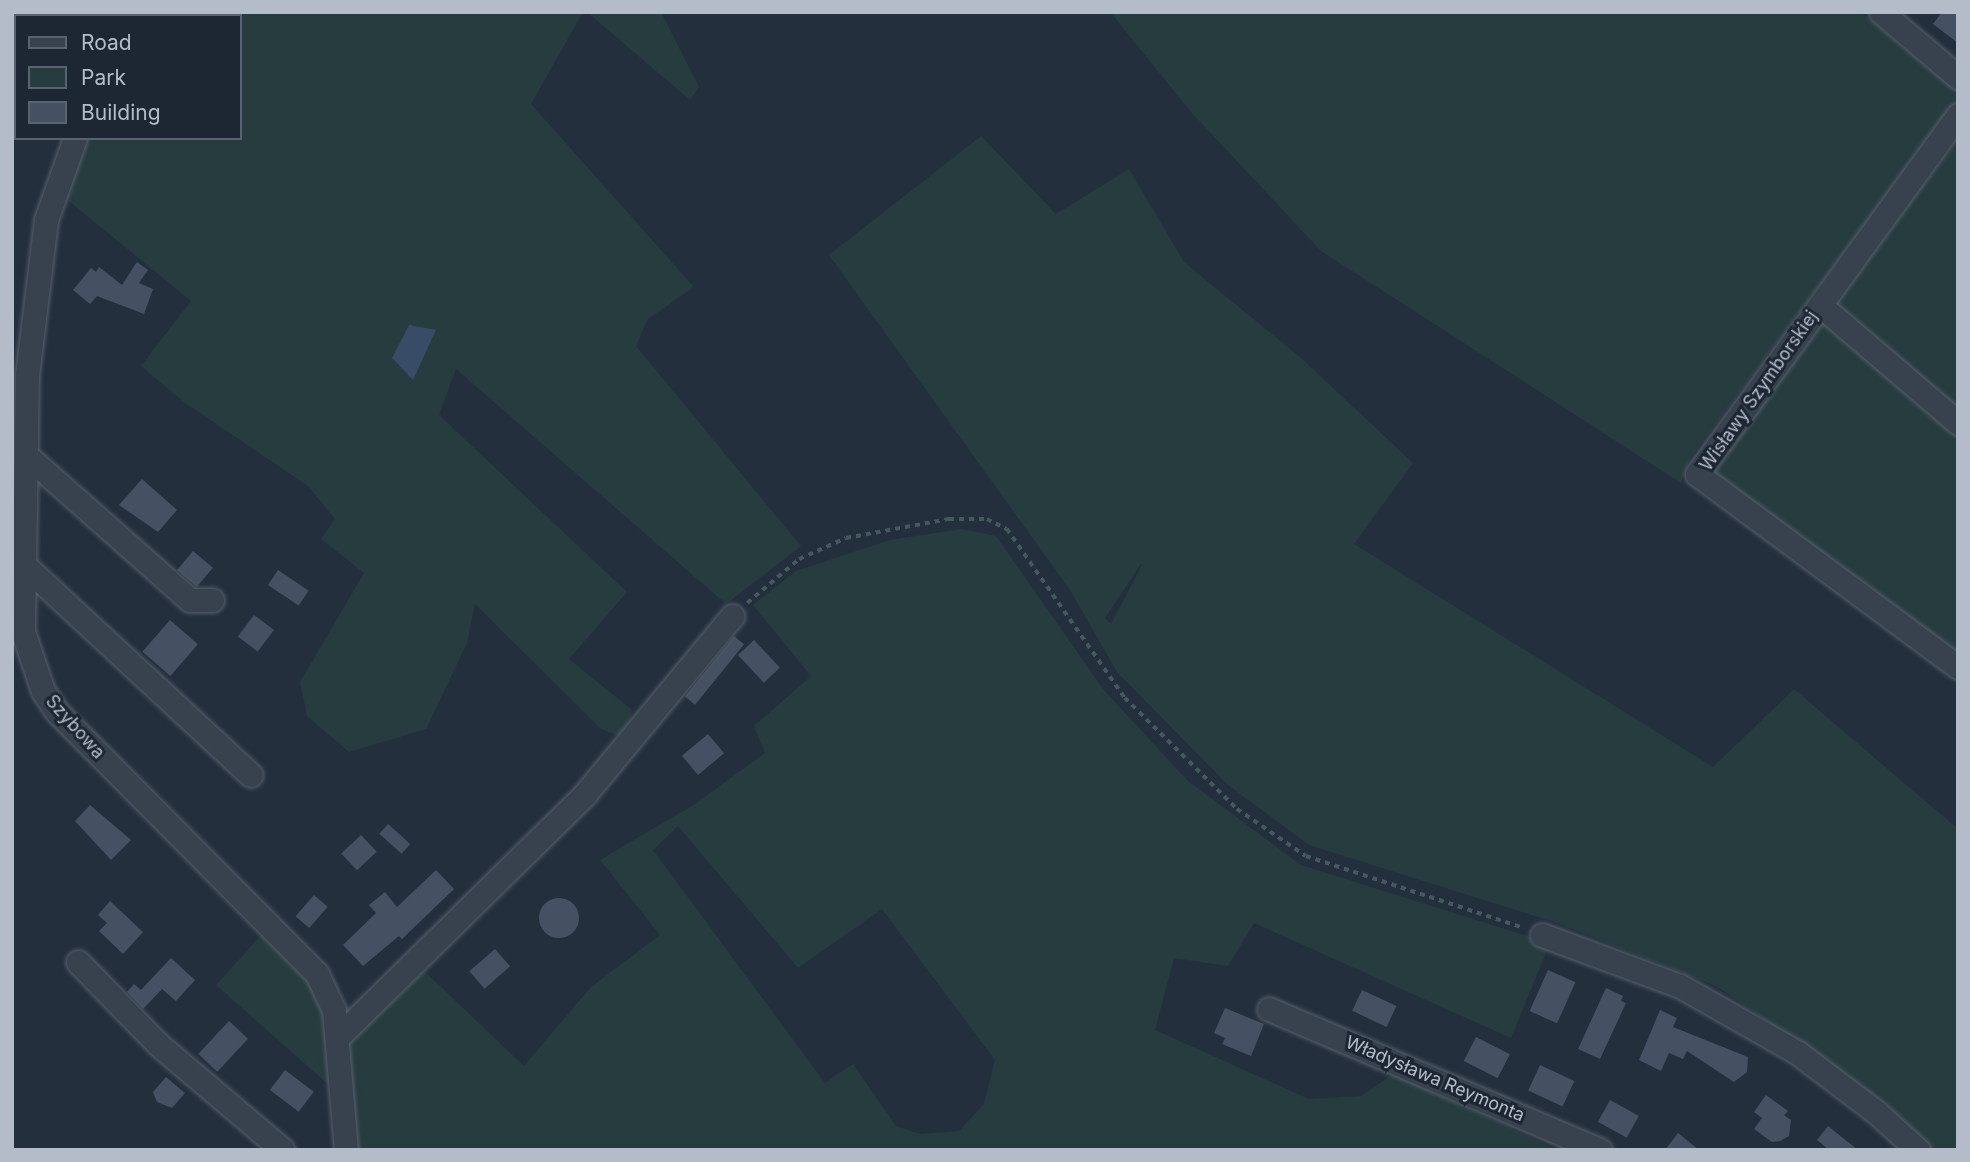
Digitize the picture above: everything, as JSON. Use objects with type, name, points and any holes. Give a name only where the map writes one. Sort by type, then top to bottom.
[{"type":"street","points":[[1881,12],[1958,77]]},
{"type":"street","name":"Wisławy Szymborskiej","points":[[1958,115],[1697,474],[1958,667]]},
{"type":"street","name":"Szybowa","points":[[74,140],[46,220],[27,375],[23,632],[43,691],[57,712],[317,974],[334,1010],[346,1150]]},
{"type":"street","points":[[1819,305],[1958,423]]},
{"type":"street","points":[[26,455],[190,600],[212,600]]},
{"type":"street","points":[[24,565],[251,775]]},
{"type":"street","points":[[338,1037],[585,794],[732,616]]},
{"type":"street","points":[[1542,935],[1680,986],[1798,1053],[1876,1112],[1918,1150]]},
{"type":"street","points":[[78,962],[159,1045],[283,1150]]},
{"type":"street","name":"Władysława Reymonta","points":[[1269,1009],[1600,1150]]},
{"type":"path","points":[[732,616],[799,559],[845,538],[937,520],[987,519],[1007,529],[1125,698],[1237,809],[1306,856],[1542,935]]},
{"type":"green space","points":[[583,12],[531,104],[694,287],[648,319],[636,346],[801,546],[726,604],[456,369],[439,415],[627,592],[569,659],[632,710],[628,740],[601,729],[475,604],[467,643],[426,729],[349,752],[307,716],[300,682],[364,573],[321,539],[335,519],[308,486],[184,402],[141,366],[191,301],[64,197],[87,140],[242,140],[242,14],[140,14]]},
{"type":"green space","points":[[587,12],[661,12],[699,87],[690,100]]},
{"type":"green space","points":[[1110,12],[1861,12],[1958,92],[1958,100],[1690,458],[1681,483],[1321,251],[1191,112]]},
{"type":"green space","points":[[981,136],[1056,214],[1129,169],[1184,262],[1301,358],[1413,463],[1354,544],[1713,767],[1794,689],[1958,829],[1958,1150],[1932,1150],[1885,1103],[1718,987],[1557,923],[1309,845],[1228,785],[1117,672],[1070,590],[829,255]],"holes":[[[1142,565],[1111,624],[1105,618]]]},
{"type":"green space","points":[[1958,139],[1958,414],[1834,311],[1833,300]]},
{"type":"green space","points":[[1824,321],[1958,435],[1958,657],[1710,472]]},
{"type":"green space","points":[[961,529],[996,536],[1103,689],[1188,781],[1301,865],[1550,943],[1511,1038],[1254,923],[1228,966],[1174,958],[1155,1030],[1309,1099],[1361,1096],[1393,1074],[1557,1150],[358,1150],[347,1038],[420,967],[524,1066],[591,987],[660,935],[600,860],[695,804],[765,753],[754,726],[811,676],[753,605],[796,571],[890,540]],"holes":[[[678,826],[798,968],[882,909],[995,1060],[984,1104],[959,1131],[920,1134],[896,1126],[853,1064],[825,1083],[653,850]]]},
{"type":"green space","points":[[264,932],[307,977],[325,1016],[330,1086],[216,985]]},
{"type":"water","points":[[409,325],[436,330],[413,380],[392,358]]},
{"type":"building","points":[[1942,12],[1958,12],[1958,43],[1933,24]]},
{"type":"building","points":[[137,262],[148,270],[139,283],[153,289],[144,314],[97,296],[90,304],[73,290],[91,268],[96,272],[99,267],[122,285]]},
{"type":"building","points":[[142,479],[177,510],[158,532],[119,505]]},
{"type":"building","points":[[193,551],[213,568],[197,587],[177,570]]},
{"type":"building","points":[[278,570],[309,591],[299,606],[268,585]]},
{"type":"building","points":[[254,615],[274,630],[258,652],[238,637]]},
{"type":"building","points":[[170,620],[198,644],[170,676],[142,652]]},
{"type":"building","points":[[734,636],[744,644],[695,705],[685,697]]},
{"type":"building","points":[[754,640],[780,668],[764,683],[738,655]]},
{"type":"building","points":[[708,734],[724,753],[698,775],[682,756]]},
{"type":"building","points":[[90,805],[131,840],[111,860],[75,821]]},
{"type":"building","points":[[388,824],[410,844],[402,854],[379,834]]},
{"type":"building","points":[[361,835],[377,852],[357,870],[341,853]]},
{"type":"building","points":[[436,870],[454,889],[402,939],[399,936],[363,966],[343,945],[376,913],[369,905],[385,892],[397,907]]},
{"type":"building","points":[[314,895],[328,907],[309,928],[296,916]]},
{"type":"building","points":[[559,898],[573,904],[579,918],[573,932],[559,938],[545,932],[539,918],[545,904]]},
{"type":"building","points":[[110,901],[143,932],[123,954],[99,931],[107,923],[98,915]]},
{"type":"building","points":[[495,949],[510,966],[484,989],[469,971]]},
{"type":"building","points":[[171,958],[195,980],[176,1001],[162,989],[143,1009],[127,992],[134,984],[141,990]]},
{"type":"building","points":[[1548,970],[1575,982],[1557,1023],[1530,1011]]},
{"type":"building","points":[[1606,988],[1623,996],[1621,1001],[1626,1003],[1600,1059],[1578,1049]]},
{"type":"building","points":[[1362,990],[1396,1006],[1387,1027],[1352,1011]]},
{"type":"building","points":[[1225,1008],[1264,1024],[1251,1056],[1222,1044],[1225,1038],[1214,1033]]},
{"type":"building","points":[[1660,1010],[1677,1018],[1673,1027],[1748,1057],[1747,1072],[1734,1082],[1687,1051],[1683,1059],[1669,1053],[1661,1071],[1639,1060]]},
{"type":"building","points":[[229,1021],[248,1039],[217,1072],[198,1054]]},
{"type":"building","points":[[1476,1037],[1510,1054],[1498,1078],[1464,1061]]},
{"type":"building","points":[[1540,1065],[1574,1081],[1563,1106],[1528,1090]]},
{"type":"building","points":[[285,1070],[314,1092],[299,1112],[270,1090]]},
{"type":"building","points":[[166,1077],[185,1093],[172,1108],[157,1102],[153,1092]]},
{"type":"building","points":[[1766,1095],[1788,1111],[1784,1115],[1791,1120],[1789,1136],[1780,1141],[1772,1142],[1754,1129],[1762,1118],[1754,1112]]},
{"type":"building","points":[[1610,1100],[1639,1116],[1627,1138],[1598,1122]]},
{"type":"building","points":[[1828,1126],[1858,1150],[1829,1150],[1817,1140]]},
{"type":"building","points":[[1678,1133],[1699,1150],[1665,1150]]}]
